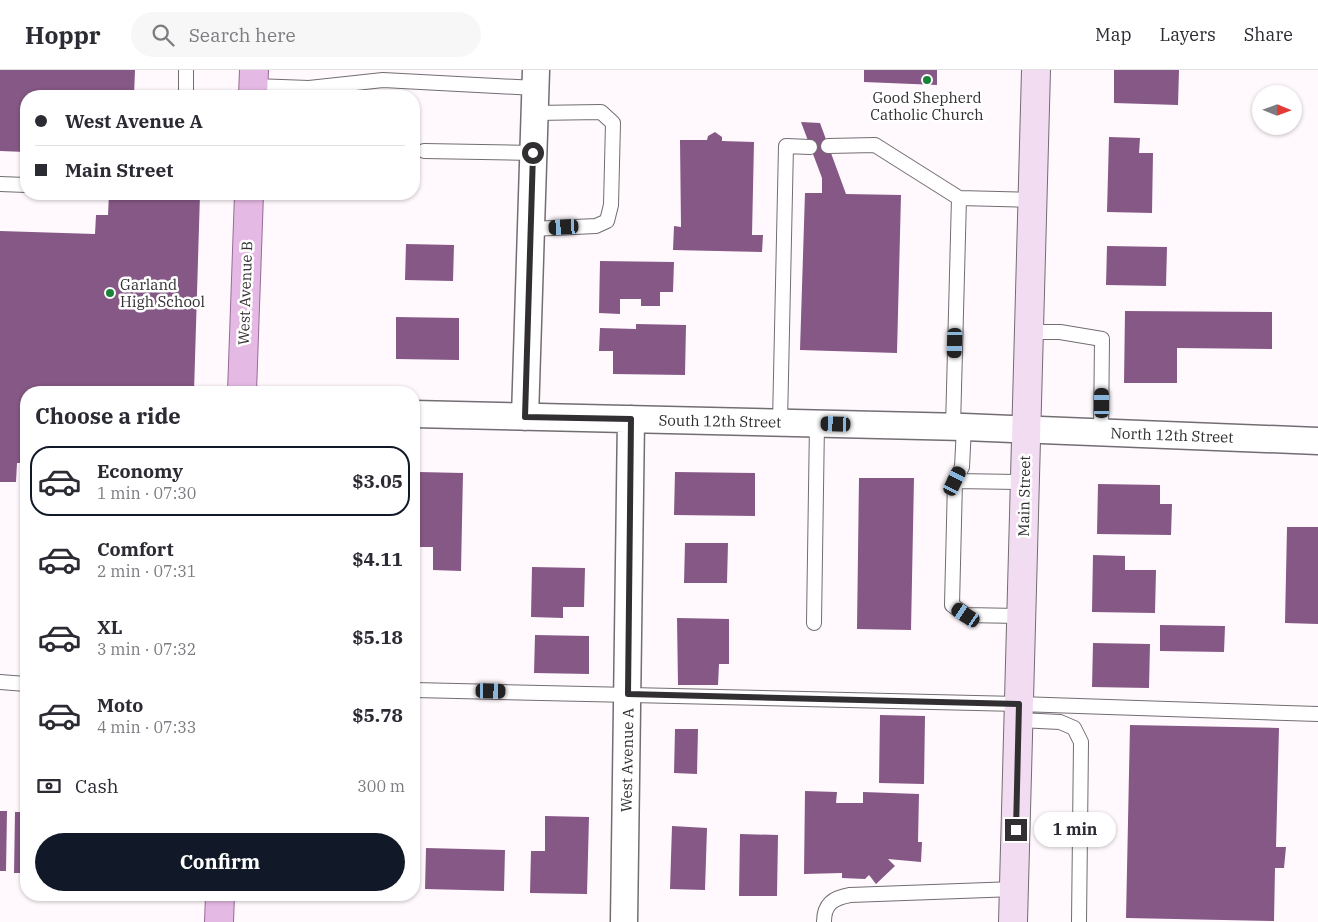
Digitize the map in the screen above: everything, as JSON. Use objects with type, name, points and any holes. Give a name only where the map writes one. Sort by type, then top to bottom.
[{"type":"main road","name":"Main Street","points":[[1013,922],[1036,70]]},
{"type":"main road","name":"West Avenue B","points":[[242,386],[249,200]]},
{"type":"main road","points":[[219,922],[220,901]]},
{"type":"street","points":[[525,417],[535,90]]},
{"type":"street","name":"South 12th Street","points":[[420,414],[780,422],[1026,430]]},
{"type":"street","name":"West Avenue A","points":[[624,922],[631,419]]},
{"type":"street","name":"North 12th Street","points":[[1026,430],[1318,441]]},
{"type":"lane","points":[[186,70],[186,90]]},
{"type":"lane","points":[[254,84],[309,88],[383,80],[535,90],[601,112],[613,123],[611,205],[607,220],[596,226],[531,229]]},
{"type":"lane","points":[[828,146],[875,145],[959,198],[1033,200]]},
{"type":"lane","points":[[780,422],[786,146],[810,146]]},
{"type":"lane","points":[[424,151],[533,153]]},
{"type":"lane","points":[[0,184],[20,185]]},
{"type":"lane","points":[[959,198],[959,427],[962,467],[955,481],[952,605],[966,615],[1021,616]]},
{"type":"lane","points":[[1029,332],[1060,332],[1102,339],[1101,433]]},
{"type":"lane","points":[[814,623],[817,423]]},
{"type":"lane","points":[[955,481],[1024,482]]},
{"type":"lane","points":[[0,682],[20,684]]},
{"type":"lane","points":[[420,690],[628,694],[1019,712],[1318,714]]},
{"type":"lane","points":[[1019,712],[1060,722],[1074,728],[1081,742],[1079,922]]},
{"type":"lane","points":[[824,922],[824,911],[834,898],[850,895],[1015,889]]},
{"type":"building","points":[[0,70],[135,70],[134,90],[20,90],[20,152],[0,151]]},
{"type":"building","points":[[864,70],[937,70],[937,85],[864,82]]},
{"type":"building","points":[[1114,70],[1179,70],[1178,105],[1114,103]]},
{"type":"building","points":[[801,122],[820,123],[846,194],[901,195],[897,353],[800,350],[805,193],[822,193],[822,178]]},
{"type":"building","points":[[715,132],[722,137],[722,141],[754,142],[752,235],[763,235],[762,252],[673,250],[674,226],[681,227],[680,140],[707,140],[708,136]]},
{"type":"building","points":[[1109,137],[1140,138],[1139,153],[1153,153],[1152,213],[1107,212]]},
{"type":"building","name":"Garland High School","points":[[109,200],[200,200],[194,386],[20,386],[20,463],[17,463],[16,482],[0,482],[0,231],[95,234],[96,215],[108,215]]},
{"type":"building","points":[[406,244],[454,245],[453,281],[405,280]]},
{"type":"building","points":[[1107,246],[1167,247],[1166,286],[1106,285]]},
{"type":"building","points":[[600,261],[674,262],[673,292],[660,292],[660,306],[641,306],[641,299],[620,299],[620,314],[599,313]]},
{"type":"building","points":[[1125,311],[1272,312],[1272,349],[1177,348],[1177,383],[1124,383]]},
{"type":"building","points":[[396,317],[459,318],[459,360],[396,359]]},
{"type":"building","points":[[636,324],[686,325],[685,375],[613,374],[613,351],[599,351],[600,328],[636,329]]},
{"type":"building","points":[[420,472],[463,473],[461,571],[433,570],[433,547],[420,547]]},
{"type":"building","points":[[675,472],[755,473],[755,516],[674,515]]},
{"type":"building","points":[[859,478],[914,478],[911,630],[857,629]]},
{"type":"building","points":[[1098,484],[1160,485],[1160,504],[1172,504],[1171,535],[1097,534]]},
{"type":"building","points":[[1287,527],[1318,527],[1318,624],[1285,623]]},
{"type":"building","points":[[685,543],[728,543],[727,583],[684,583]]},
{"type":"building","points":[[1093,555],[1125,556],[1125,570],[1156,570],[1155,613],[1092,612]]},
{"type":"building","points":[[532,567],[585,568],[584,607],[563,607],[563,618],[531,617]]},
{"type":"building","points":[[677,618],[729,619],[729,664],[719,664],[718,685],[678,685]]},
{"type":"building","points":[[1160,625],[1225,626],[1224,652],[1160,651]]},
{"type":"building","points":[[535,635],[589,636],[589,674],[534,673]]},
{"type":"building","points":[[1093,643],[1150,644],[1149,688],[1092,687]]},
{"type":"building","points":[[880,715],[925,716],[924,784],[879,783]]},
{"type":"building","points":[[1130,725],[1279,728],[1276,847],[1286,847],[1284,868],[1275,868],[1274,921],[1126,918]]},
{"type":"building","points":[[675,729],[698,729],[697,774],[674,773]]},
{"type":"building","points":[[805,791],[837,792],[836,803],[863,803],[863,792],[919,794],[918,842],[922,842],[921,862],[888,859],[895,866],[876,884],[869,875],[865,879],[842,878],[842,873],[804,874]]},
{"type":"building","points":[[0,811],[7,811],[6,871],[0,871]]},
{"type":"building","points":[[15,812],[20,812],[20,873],[14,873]]},
{"type":"building","points":[[545,816],[589,817],[587,894],[530,893],[531,851],[545,851]]},
{"type":"building","points":[[672,826],[707,828],[705,890],[670,889]]},
{"type":"building","points":[[740,834],[778,835],[777,896],[739,896]]},
{"type":"building","points":[[426,848],[505,850],[504,891],[425,889]]},
{"type":"place","name":"Good Shepherd Catholic Church","points":[[927,80]]},
{"type":"place","name":"Garland High School","points":[[110,293]]},
{"type":"route","points":[[533,153],[525,417],[631,419],[628,694],[864,702],[1019,704],[1016,830]]}]
